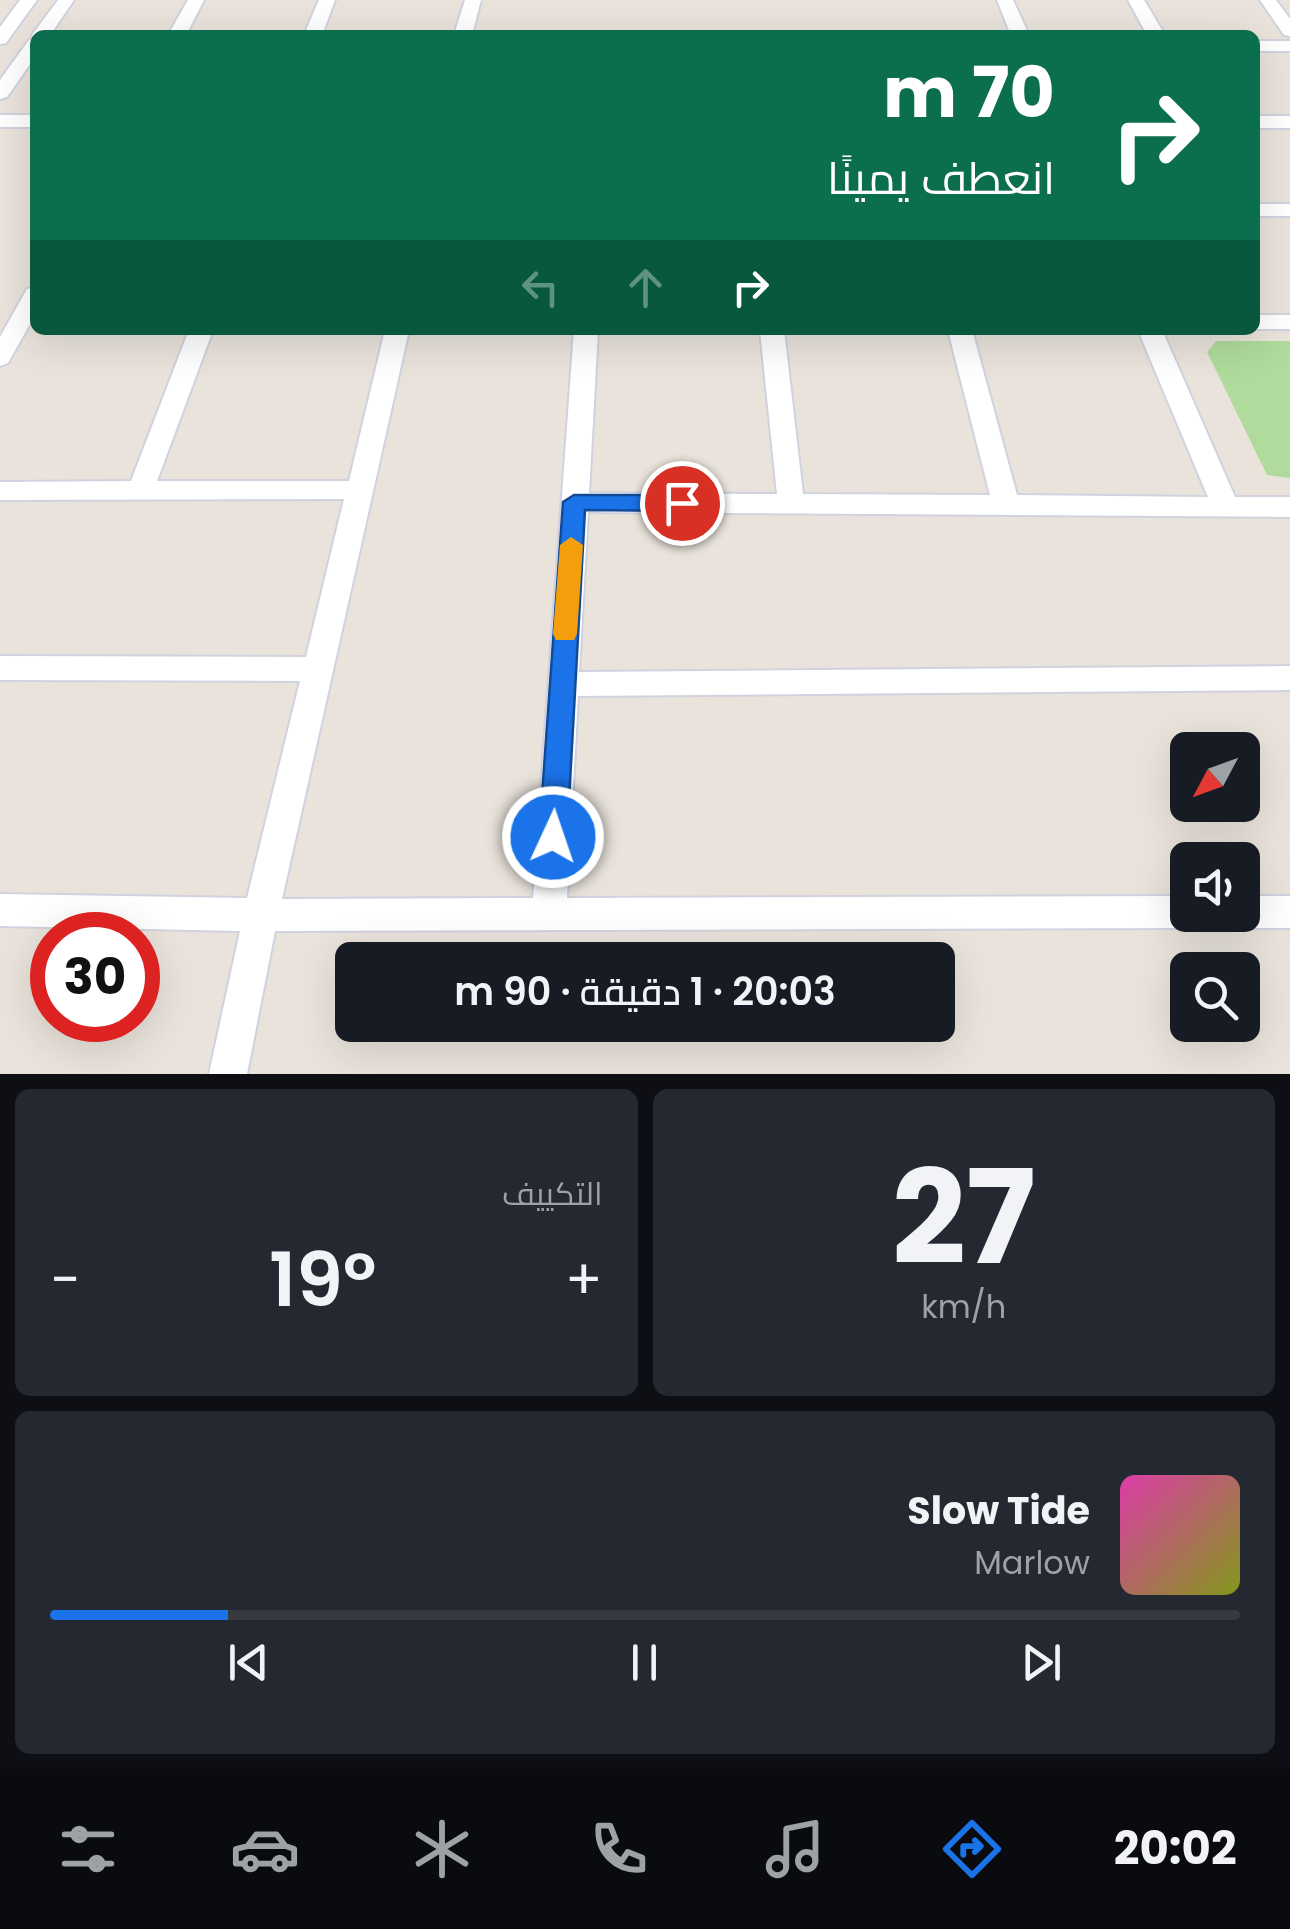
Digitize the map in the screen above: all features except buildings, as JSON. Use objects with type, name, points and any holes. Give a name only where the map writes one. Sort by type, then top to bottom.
[{"type":"street","points":[[0,39],[29,0]]},
{"type":"street","points":[[45,30],[66,0]]},
{"type":"street","points":[[180,30],[196,0]]},
{"type":"street","points":[[315,30],[327,0]]},
{"type":"street","points":[[464,30],[472,0]]},
{"type":"street","points":[[1005,0],[1018,30]]},
{"type":"street","points":[[1136,0],[1153,30]]},
{"type":"street","points":[[1268,0],[1290,31]]},
{"type":"street","points":[[1260,46],[1290,46]]},
{"type":"street","points":[[0,93],[30,51]]},
{"type":"street","points":[[0,121],[30,121]]},
{"type":"street","points":[[1260,122],[1290,122]]},
{"type":"street","points":[[1260,210],[1290,210]]},
{"type":"street","points":[[0,358],[30,303]]},
{"type":"street","points":[[1260,322],[1290,322]]},
{"type":"street","points":[[140,491],[199,335]]},
{"type":"street","points":[[228,1074],[261,915],[396,335]]},
{"type":"street","points":[[549,914],[586,335]]},
{"type":"street","points":[[773,335],[791,504]]},
{"type":"street","points":[[961,335],[1006,505]]},
{"type":"street","points":[[1152,335],[1225,506]]},
{"type":"street","points":[[0,492],[359,490]]},
{"type":"street","points":[[574,502],[1290,506]]},
{"type":"street","points":[[0,668],[318,669]]},
{"type":"street","points":[[561,684],[1290,678]]},
{"type":"street","points":[[0,910],[261,915],[1170,912]]},
{"type":"street","points":[[1260,912],[1290,912]]},
{"type":"green space","points":[[1216,341],[1290,341],[1290,478],[1267,475],[1207,352]]},
{"type":"slow traffic","points":[[565,634],[571,545]]},
{"type":"route","points":[[553,837],[574,502],[682,503]]}]
